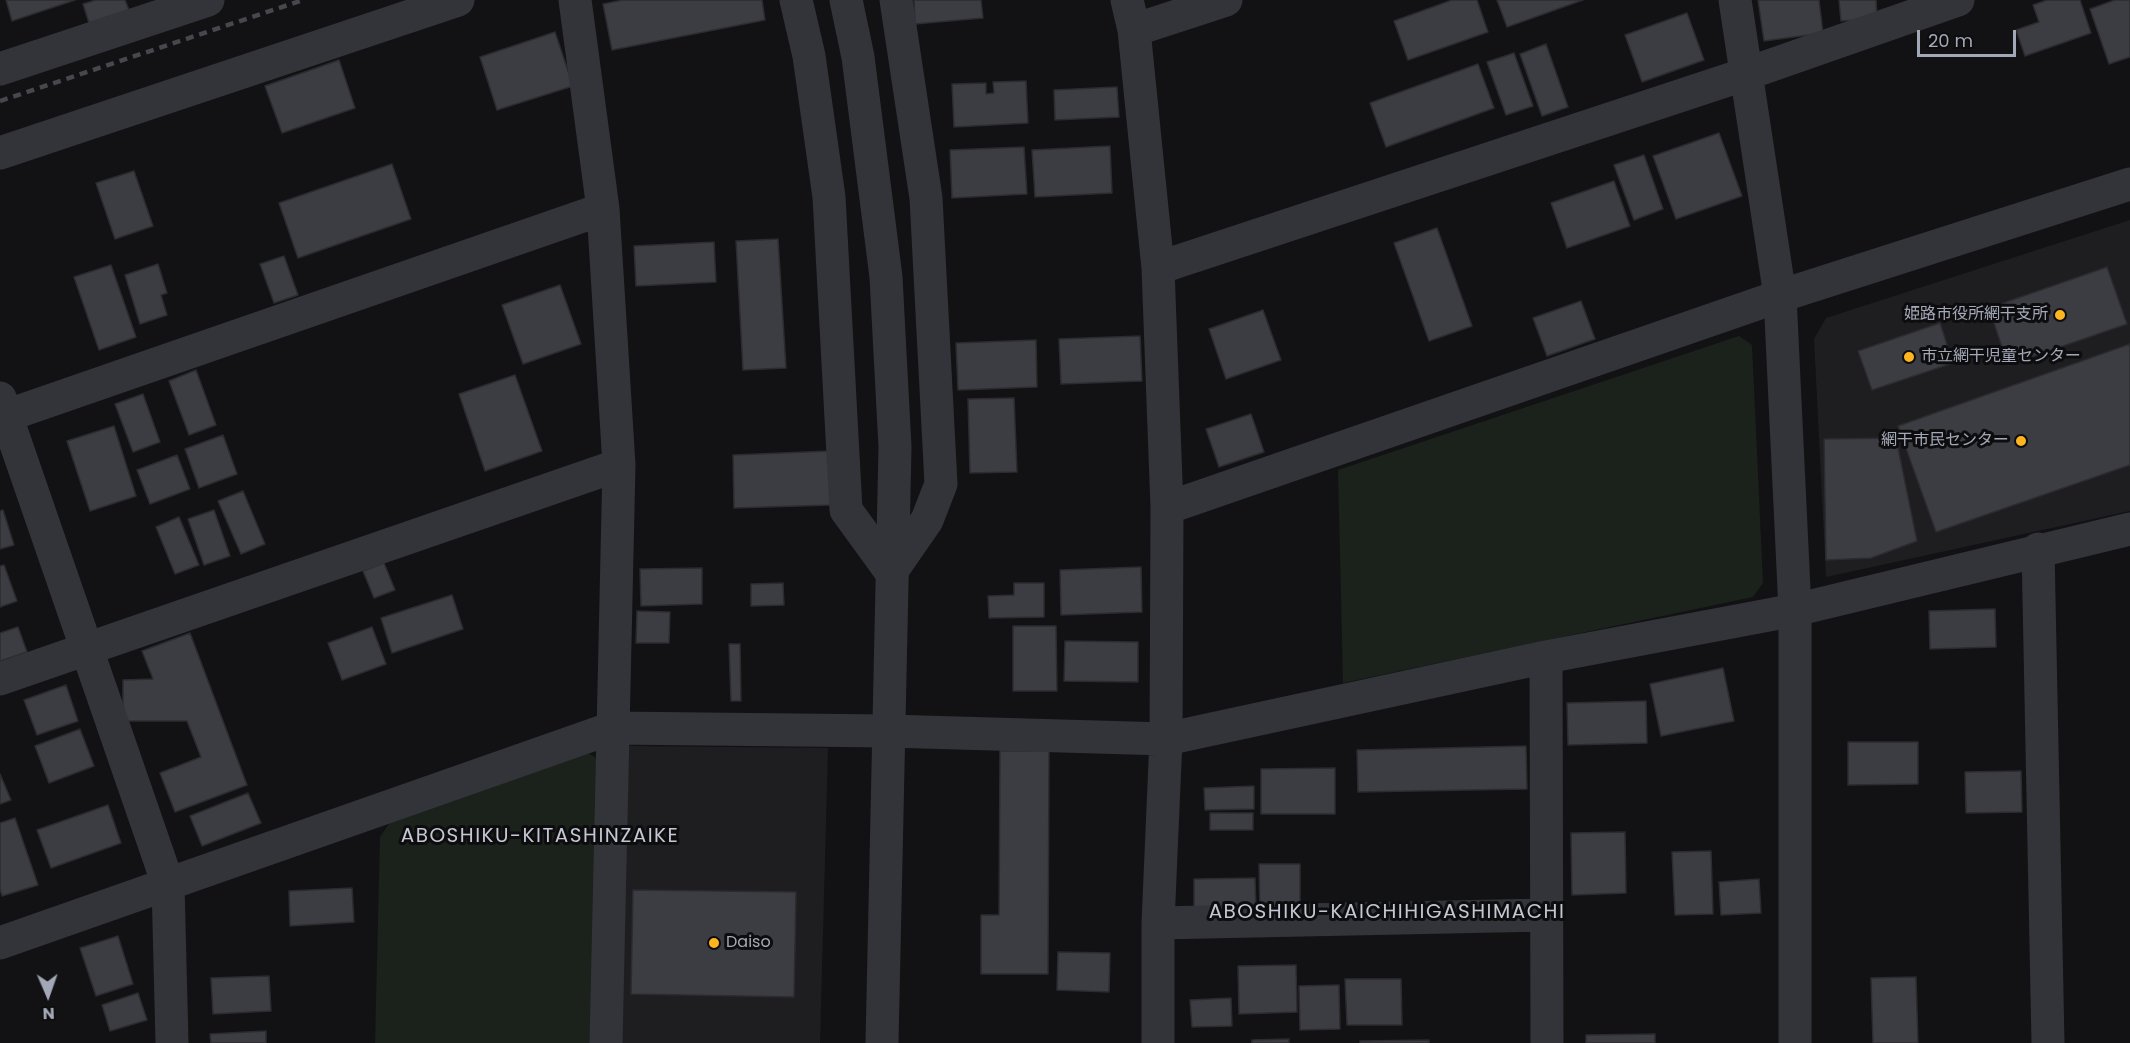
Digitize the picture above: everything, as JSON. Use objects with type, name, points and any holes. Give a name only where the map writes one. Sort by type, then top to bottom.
[{"type":"street","points":[[0,69],[153,9],[207,0]]},
{"type":"street","points":[[0,153],[458,0]]},
{"type":"street","points":[[575,0],[603,209],[619,465],[606,1043]]},
{"type":"street","points":[[796,0],[809,56],[829,197],[846,510],[891,572]]},
{"type":"street","points":[[846,0],[858,57],[886,277],[895,447],[882,1043]]},
{"type":"street","points":[[891,572],[927,520],[941,484],[926,198],[896,0]]},
{"type":"street","points":[[1158,1043],[1158,923],[1166,739],[1167,508],[1158,268],[1131,15],[1226,0]]},
{"type":"street","points":[[1735,0],[1780,296],[1795,610],[1795,1043]]},
{"type":"street","points":[[1158,268],[1746,74],[1958,0]]},
{"type":"street","points":[[1167,508],[1780,296],[2130,184]]},
{"type":"street","points":[[171,1043],[168,884],[2,410],[603,209]]},
{"type":"street","points":[[0,679],[619,465]]},
{"type":"street","points":[[0,943],[612,728],[888,731],[1166,739],[1546,657],[1795,610],[2037,549],[2130,529]]},
{"type":"street","points":[[2037,549],[2048,1043]]},
{"type":"street","points":[[1546,657],[1547,1043]]},
{"type":"street","points":[[1158,923],[1545,915]]},
{"type":"shaded area","points":[[2130,220],[2130,511],[1826,577],[1814,339],[1826,318]]},
{"type":"shaded area","points":[[1739,336],[1752,345],[1763,583],[1753,597],[1343,683],[1338,470]]},
{"type":"shaded area","points":[[629,746],[828,748],[820,1043],[620,1043]]},
{"type":"shaded area","points":[[584,751],[602,761],[594,1043],[375,1043],[380,837],[393,818]]},
{"type":"building","points":[[6,0],[75,0],[12,21]]},
{"type":"building","points":[[96,0],[125,0],[129,10],[89,23],[83,4]]},
{"type":"building","points":[[623,0],[762,0],[765,20],[612,50],[603,4]]},
{"type":"building","points":[[914,0],[981,0],[983,18],[915,24]]},
{"type":"building","points":[[1452,0],[1477,0],[1488,32],[1408,60],[1394,21]]},
{"type":"building","points":[[1497,0],[1583,0],[1507,27]]},
{"type":"building","points":[[1758,0],[1819,0],[1823,33],[1764,41]]},
{"type":"building","points":[[1839,0],[1876,0],[1877,19],[1841,21]]},
{"type":"building","points":[[2047,0],[2080,0],[2091,33],[2025,56],[2016,30],[2039,22],[2033,5]]},
{"type":"building","points":[[2115,0],[2130,0],[2130,57],[2109,64],[2090,9]]},
{"type":"building","points":[[1687,13],[1704,60],[1642,82],[1625,35]]},
{"type":"building","points":[[555,32],[573,86],[497,110],[480,57]]},
{"type":"building","points":[[1546,44],[1568,107],[1542,116],[1520,54]]},
{"type":"building","points":[[1514,53],[1533,106],[1506,115],[1487,62]]},
{"type":"building","points":[[339,60],[355,108],[282,133],[265,86]]},
{"type":"building","points":[[1478,64],[1494,108],[1386,147],[1370,103]]},
{"type":"building","points":[[1026,81],[1028,123],[954,127],[952,84],[986,83],[986,94],[994,93],[993,82]]},
{"type":"building","points":[[1117,87],[1119,117],[1055,120],[1054,90]]},
{"type":"building","points":[[1719,133],[1742,196],[1676,219],[1653,156]]},
{"type":"building","points":[[1110,146],[1112,193],[1035,197],[1032,150]]},
{"type":"building","points":[[1024,147],[1027,194],[952,198],[950,150]]},
{"type":"building","points":[[1644,155],[1663,209],[1634,220],[1614,165]]},
{"type":"building","points":[[392,164],[411,219],[298,258],[279,203]]},
{"type":"building","points":[[134,171],[153,226],[115,239],[96,183]]},
{"type":"building","points":[[1614,181],[1630,226],[1567,248],[1551,203]]},
{"type":"building","points":[[1437,228],[1472,326],[1429,341],[1394,243]]},
{"type":"building","points":[[778,239],[786,368],[743,370],[736,241]]},
{"type":"building","points":[[714,242],[716,282],[636,286],[634,246]]},
{"type":"building","points":[[284,256],[298,295],[274,303],[260,264]]},
{"type":"building","points":[[158,264],[167,293],[161,295],[167,315],[140,324],[125,275]]},
{"type":"building","points":[[111,265],[136,337],[99,350],[74,277]]},
{"type":"building","points":[[2107,267],[2127,324],[2008,365],[1989,308]]},
{"type":"building","points":[[560,285],[581,344],[523,364],[502,305]]},
{"type":"building","points":[[1581,301],[1595,339],[1547,356],[1533,318]]},
{"type":"building","points":[[1263,310],[1281,360],[1226,379],[1209,329]]},
{"type":"building","points":[[1940,323],[1953,363],[1872,390],[1858,351]]},
{"type":"building","points":[[1140,336],[1142,381],[1061,384],[1059,339]]},
{"type":"building","points":[[1036,340],[1037,387],[958,390],[956,343]]},
{"type":"building","points":[[2130,344],[2130,465],[1936,532],[1898,426]]},
{"type":"building","points":[[196,370],[216,425],[189,435],[169,381]]},
{"type":"building","points":[[515,375],[542,451],[485,471],[459,394]]},
{"type":"building","points":[[143,394],[160,442],[133,452],[115,404]]},
{"type":"building","points":[[1014,398],[1017,472],[970,473],[968,399]]},
{"type":"building","points":[[1251,414],[1264,452],[1219,467],[1206,429]]},
{"type":"building","points":[[114,426],[136,496],[90,511],[67,441]]},
{"type":"building","points":[[223,435],[237,474],[199,488],[185,449]]},
{"type":"building","points":[[1896,438],[1917,541],[1871,558],[1826,560],[1824,439]]},
{"type":"building","points":[[830,451],[832,505],[734,508],[733,455]]},
{"type":"building","points":[[177,455],[190,489],[150,504],[137,470]]},
{"type":"building","points":[[243,491],[265,544],[241,554],[218,501]]},
{"type":"building","points":[[3,510],[14,545],[0,549],[0,511]]},
{"type":"building","points":[[214,510],[230,556],[204,565],[188,519]]},
{"type":"building","points":[[179,517],[199,565],[175,574],[156,527]]},
{"type":"building","points":[[384,563],[395,590],[374,598],[363,571]]},
{"type":"building","points":[[4,565],[17,601],[0,607],[0,566]]},
{"type":"building","points":[[1141,567],[1142,612],[1061,615],[1060,570]]},
{"type":"building","points":[[702,568],[702,604],[641,606],[640,569]]},
{"type":"building","points":[[783,583],[784,605],[751,606],[751,584]]},
{"type":"building","points":[[1014,583],[1044,583],[1044,617],[989,618],[988,596],[1014,595]]},
{"type":"building","points":[[452,595],[463,629],[392,653],[381,618]]},
{"type":"building","points":[[1995,609],[1996,647],[1930,649],[1929,611]]},
{"type":"building","points":[[637,611],[670,612],[669,643],[636,643]]},
{"type":"building","points":[[1013,626],[1056,626],[1057,691],[1013,691]]},
{"type":"building","points":[[18,627],[27,652],[0,661],[0,633]]},
{"type":"building","points":[[372,627],[386,664],[342,680],[328,643]]},
{"type":"building","points":[[190,633],[247,785],[175,812],[160,773],[201,757],[187,721],[123,721],[123,680],[153,679],[142,651]]},
{"type":"building","points":[[1065,641],[1138,642],[1138,682],[1064,681]]},
{"type":"building","points":[[729,644],[740,644],[741,701],[731,701]]},
{"type":"building","points":[[1723,668],[1734,721],[1661,736],[1650,684]]},
{"type":"building","points":[[66,685],[78,721],[37,735],[24,700]]},
{"type":"building","points":[[1646,701],[1647,743],[1568,745],[1567,703]]},
{"type":"building","points":[[80,729],[94,766],[49,783],[35,746]]},
{"type":"building","points":[[1848,742],[1918,742],[1918,784],[1848,785]]},
{"type":"building","points":[[1526,746],[1527,789],[1358,792],[1357,750]]},
{"type":"building","points":[[1000,751],[1049,751],[1048,974],[981,974],[981,915],[999,915]]},
{"type":"building","points":[[1335,768],[1335,814],[1261,814],[1261,769]]},
{"type":"building","points":[[2021,771],[2022,812],[1966,813],[1965,772]]},
{"type":"building","points":[[0,774],[11,800],[0,804]]},
{"type":"building","points":[[1254,786],[1254,809],[1205,810],[1204,788]]},
{"type":"building","points":[[248,793],[261,823],[202,846],[190,816]]},
{"type":"building","points":[[108,805],[121,843],[51,868],[37,830]]},
{"type":"building","points":[[1210,813],[1253,813],[1253,830],[1210,830]]},
{"type":"building","points":[[15,818],[38,885],[2,896],[0,889],[0,823]]},
{"type":"building","points":[[1625,832],[1626,893],[1572,895],[1571,833]]},
{"type":"building","points":[[1711,851],[1713,914],[1675,915],[1672,852]]},
{"type":"building","points":[[1259,864],[1300,864],[1300,911],[1260,912]]},
{"type":"building","points":[[1255,878],[1256,911],[1194,911],[1194,879]]},
{"type":"building","points":[[1759,879],[1761,913],[1721,915],[1719,882]]},
{"type":"building","points":[[352,888],[354,922],[290,926],[289,891]]},
{"type":"building","name":"Daiso","points":[[633,890],[796,892],[794,997],[631,994]]},
{"type":"building","points":[[118,936],[133,984],[96,996],[80,948]]},
{"type":"building","points":[[1058,952],[1110,953],[1109,992],[1057,990]]},
{"type":"building","points":[[1296,965],[1297,1012],[1239,1014],[1238,966]]},
{"type":"building","points":[[269,976],[271,1011],[213,1014],[211,978]]},
{"type":"building","points":[[1916,977],[1918,1043],[1873,1043],[1871,978]]},
{"type":"building","points":[[1345,979],[1401,979],[1402,1025],[1347,1025]]},
{"type":"building","points":[[1339,985],[1340,1029],[1300,1030],[1299,986]]},
{"type":"building","points":[[138,993],[147,1020],[110,1031],[102,1005]]},
{"type":"building","points":[[1231,998],[1232,1026],[1192,1027],[1190,1000]]},
{"type":"building","points":[[266,1031],[266,1043],[211,1043],[210,1034]]},
{"type":"building","points":[[1655,1034],[1655,1043],[1586,1043],[1586,1035]]},
{"type":"building","points":[[1289,1039],[1289,1043],[1252,1043],[1252,1040]]},
{"type":"building","points":[[1429,1040],[1429,1043],[1360,1043],[1360,1041]]},
{"type":"railway","points":[[0,101],[303,0]]},
{"type":"place","name":"姫路市役所網干支所","points":[[2060,315]]},
{"type":"place","name":"市立網干児童センター","points":[[1909,357]]},
{"type":"place","name":"網干市民センター","points":[[2021,441]]},
{"type":"place","name":"Daiso","points":[[714,943]]},
{"type":"district","name":"ABOSHIKU-KITASHINZAIKE","points":[[540,837]]},
{"type":"district","name":"ABOSHIKU-KAICHIHIGASHIMACHI","points":[[1387,913]]}]
